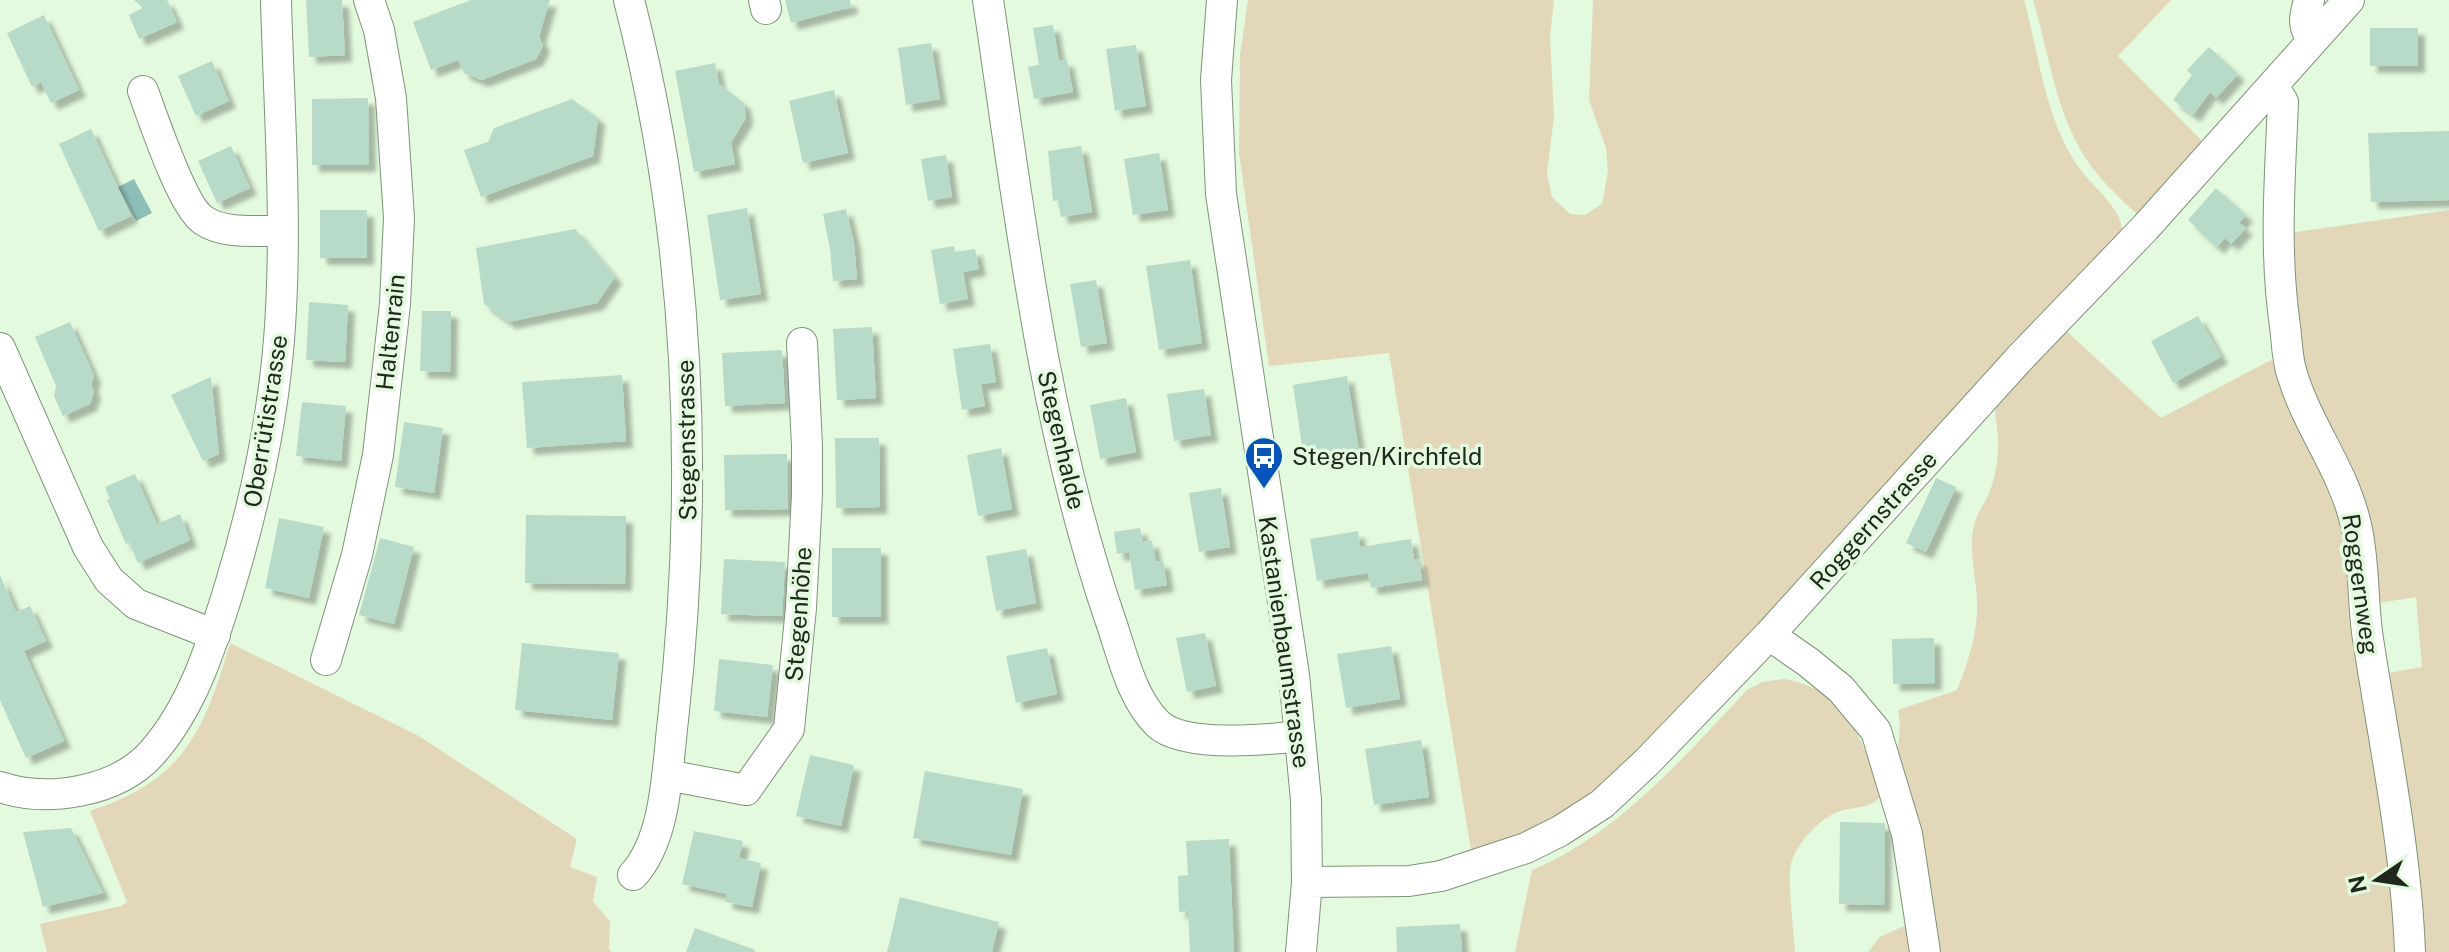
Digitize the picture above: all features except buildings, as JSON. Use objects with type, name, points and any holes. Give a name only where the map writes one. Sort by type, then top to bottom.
[{"type":"street","name":"Oberrütistrasse","points":[[0,787],[47,795],[84,790],[120,777],[151,755],[192,696],[215,635],[252,515],[272,410],[279,337],[283,231],[276,0]]},
{"type":"street","name":"Haltenrain","points":[[326,660],[357,555],[378,455],[395,304],[399,218],[391,98],[379,30],[369,0]]},
{"type":"street","name":"Stegenstrasse","points":[[629,0],[666,180],[677,258],[686,376],[688,519],[684,613],[667,775],[657,832],[644,862],[633,875]]},
{"type":"street","name":"Stegenhalde","points":[[988,0],[1041,341],[1068,480],[1104,601],[1136,689],[1159,725],[1180,737],[1300,736]]},
{"type":"street","name":"Kastanienbaumstrasse","points":[[1222,0],[1216,75],[1221,194],[1294,675],[1306,800],[1307,882],[1301,952]]},
{"type":"street","points":[[2309,0],[2304,19],[2306,32],[2313,39]]},
{"type":"street","name":"Roggernstrasse","points":[[1307,882],[1409,881],[1441,876],[1526,848],[1602,804],[1647,762],[1769,635],[2019,359],[2145,228],[2349,0]]},
{"type":"street","name":"Roggernweg","points":[[2273,86],[2283,102],[2277,227],[2279,287],[2291,371],[2300,397],[2347,495],[2356,524],[2363,564],[2366,628],[2408,902],[2410,952]]},
{"type":"street","points":[[143,91],[183,192],[202,220],[225,229],[283,231]]},
{"type":"street","name":"Stegenhöhe","points":[[667,775],[746,790],[789,729],[801,608],[807,495],[802,343]]},
{"type":"street","points":[[0,348],[88,547],[109,580],[136,604],[215,635]]},
{"type":"street","points":[[1769,635],[1841,689],[1876,731],[1907,834],[1925,952]]},
{"type":"shaded area","points":[[1248,0],[1554,0],[1550,37],[1554,117],[1547,173],[1552,197],[1570,214],[1585,215],[1602,204],[1608,171],[1606,148],[1589,100],[1593,0],[2024,0],[2044,87],[2058,130],[2080,169],[2116,212],[2122,228],[2118,236],[1649,745],[1573,807],[1530,833],[1472,856],[1389,353],[1269,366],[1239,153],[1240,55]]},
{"type":"shaded area","points":[[2033,0],[2171,0],[2118,56],[2207,146],[2139,215],[2094,169],[2068,125]]},
{"type":"shaded area","points":[[2449,210],[2449,952],[2416,952],[2378,675],[2422,667],[2416,597],[2372,604],[2305,394],[2283,234]]},
{"type":"shaded area","points":[[2062,327],[2161,418],[2271,360],[2285,373],[2347,503],[2406,952],[1931,952],[1908,810],[1911,793],[1904,773],[1896,773],[1900,727],[1898,710],[1957,690],[1969,657],[1976,622],[1972,534],[1996,469],[1998,438],[1994,405]]},
{"type":"shaded area","points":[[230,643],[417,735],[577,839],[570,867],[597,877],[593,901],[610,922],[609,949],[612,952],[47,952],[40,924],[121,906],[127,902],[90,811],[122,799],[148,784],[169,768],[186,749],[210,702]]},
{"type":"shaded area","points":[[1784,679],[1805,684],[1838,706],[1860,739],[1881,796],[1866,806],[1828,817],[1808,834],[1797,849],[1790,871],[1795,952],[1515,952],[1532,870],[1563,855],[1621,815],[1675,766],[1747,690],[1762,682]]},
{"type":"shaded area","points":[[1906,925],[1910,952],[1868,952],[1880,937]]},
{"type":"water","points":[[134,179],[152,213],[136,221],[118,187]]},
{"type":"place","name":"Stegen/Kirchfeld","points":[[1264,490]]}]
